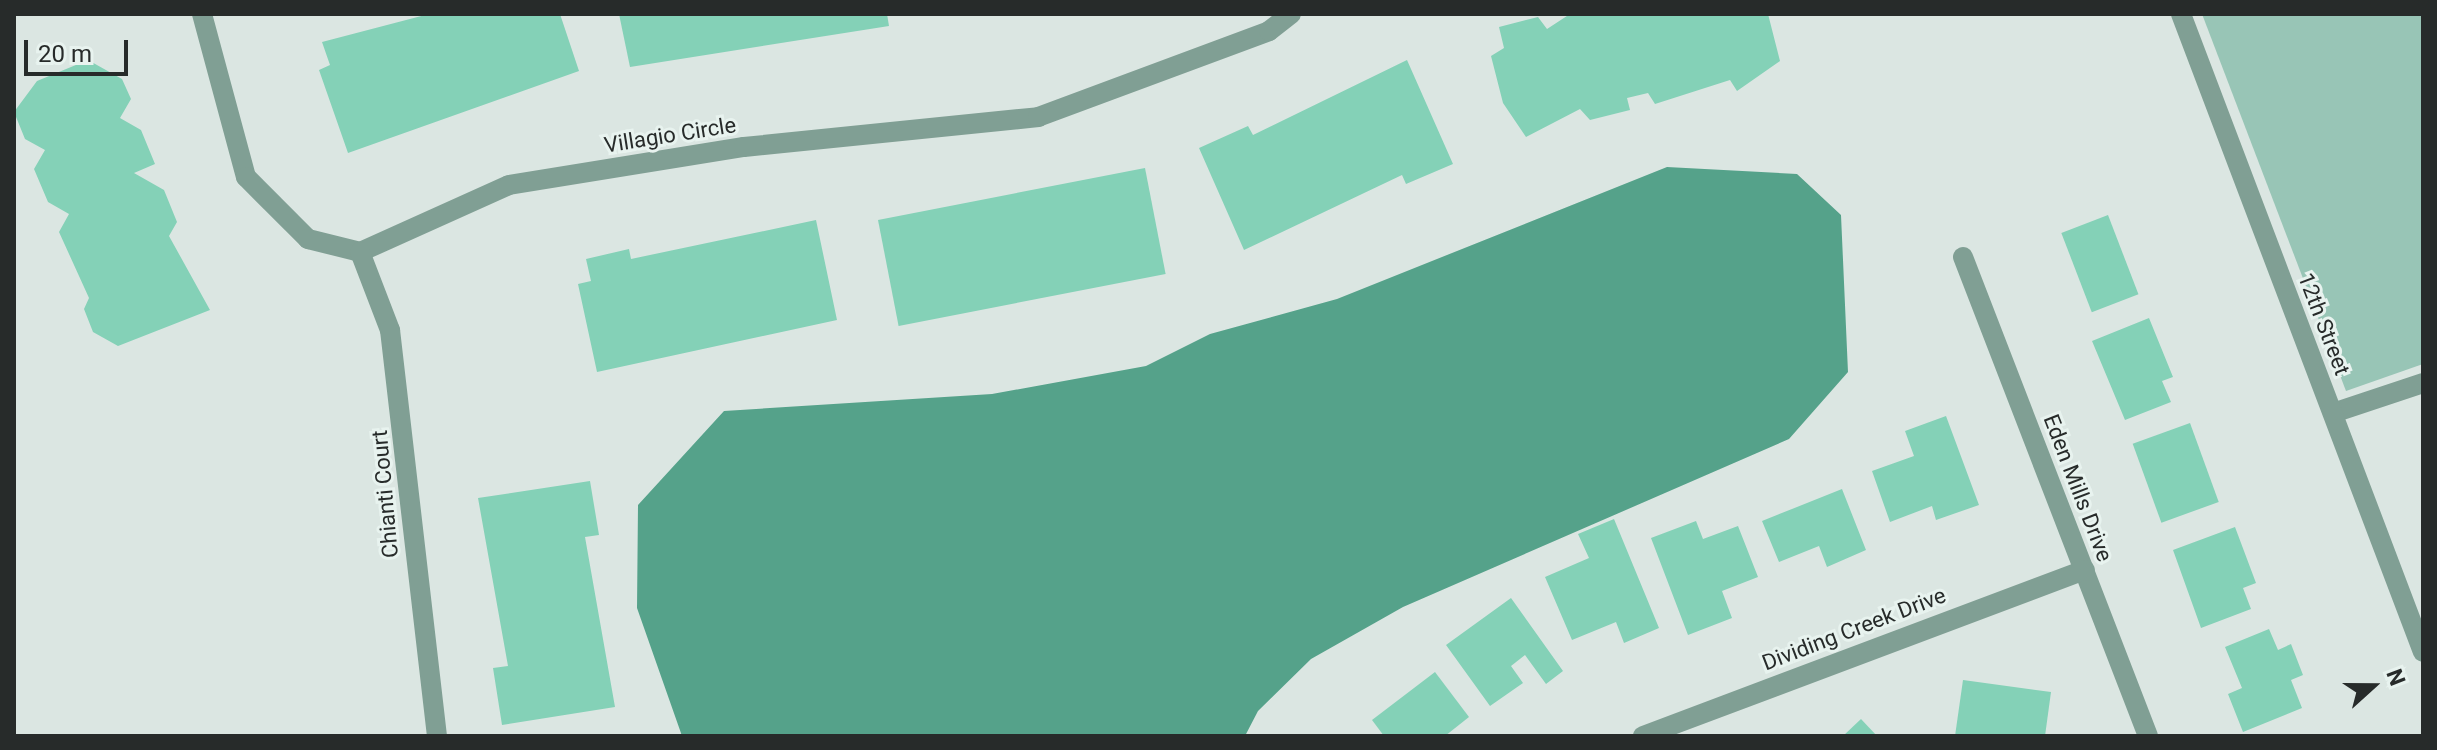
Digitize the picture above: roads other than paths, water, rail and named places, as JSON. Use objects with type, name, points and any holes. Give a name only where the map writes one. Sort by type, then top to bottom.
[{"type":"street","points":[[202,14],[246,177],[308,239],[360,252]]},
{"type":"street","name":"Villagio Circle","points":[[360,252],[509,185],[744,147],[1038,117],[1269,31],[1291,14]]},
{"type":"street","name":"12th Street","points":[[2181,14],[2423,652]]},
{"type":"street","name":"Chianti Court","points":[[360,252],[390,330],[437,736]]},
{"type":"street","name":"Eden Mills Drive","points":[[1963,257],[2148,736]]},
{"type":"street","points":[[2333,413],[2423,383]]},
{"type":"street","name":"Dividing Creek Drive","points":[[1643,736],[1680,729],[2085,570]]}]
